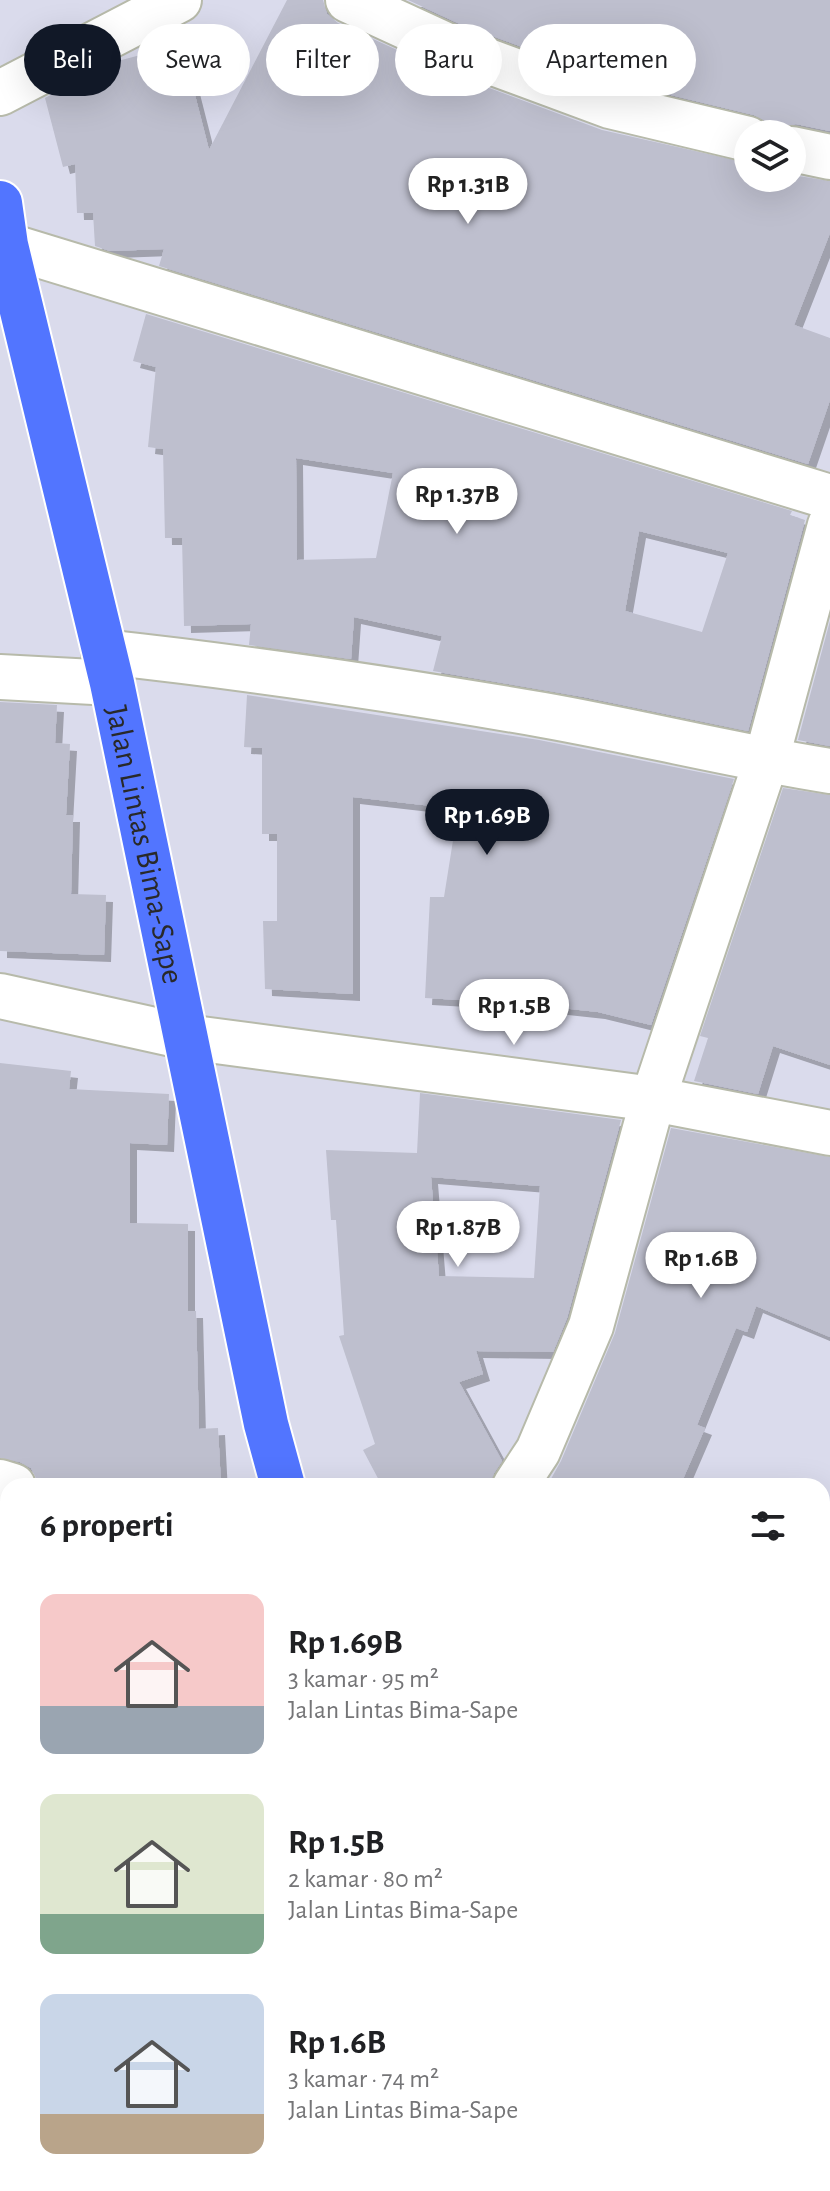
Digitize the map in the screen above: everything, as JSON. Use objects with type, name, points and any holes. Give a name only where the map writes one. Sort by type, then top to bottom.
[{"type":"highway","name":"Jalan Lintas Bima-Sape","points":[[3,224],[108,668],[266,1424],[281,1478]]},
{"type":"street","points":[[0,93],[179,0]]},
{"type":"street","points":[[348,0],[450,47],[610,106],[734,136]]},
{"type":"street","points":[[806,152],[830,157]]},
{"type":"street","points":[[3,224],[830,497]]},
{"type":"street","points":[[520,1478],[538,1451],[591,1326],[653,1099],[766,761],[830,525]]},
{"type":"street","points":[[0,677],[206,664],[545,716],[830,771]]},
{"type":"street","points":[[0,996],[186,1037],[653,1099],[830,1133]]},
{"type":"building","points":[[287,0],[323,0],[327,14],[340,24],[275,24]]},
{"type":"building","points":[[408,0],[830,0],[830,131],[806,126],[806,120],[764,120],[675,96],[696,96],[696,24],[518,24],[518,45],[502,40],[502,24],[460,24]]},
{"type":"building","points":[[266,40],[266,96],[379,96],[379,42],[395,49],[395,96],[502,96],[502,93],[602,130],[734,160],[734,192],[806,192],[806,177],[830,181],[830,233],[794,325],[830,338],[830,400],[808,464],[159,266],[164,249],[110,251],[95,246],[93,213],[77,213],[75,164],[63,167],[45,98],[121,96],[121,60],[137,56],[137,96],[195,96],[209,150],[237,96],[250,96],[250,71]]},
{"type":"building","points":[[146,314],[792,511],[790,515],[805,520],[748,731],[584,697],[433,671],[442,636],[354,617],[351,659],[249,645],[251,624],[184,626],[182,538],[165,538],[163,449],[148,447],[156,367],[133,361]],"holes":[[[296,458],[393,473],[376,558],[297,560]],[[639,531],[728,553],[702,632],[625,611]]]},
{"type":"building","points":[[830,621],[830,746],[798,740]]},
{"type":"building","points":[[247,695],[539,740],[734,779],[651,1025],[598,1012],[425,998],[430,897],[444,897],[458,809],[353,797],[353,994],[265,989],[263,921],[277,921],[277,834],[262,834],[262,748],[244,747]]},
{"type":"building","points":[[0,702],[57,705],[55,743],[70,744],[66,815],[73,815],[71,894],[106,895],[104,955],[0,951]]},
{"type":"building","points":[[783,788],[830,795],[830,1065],[773,1046],[758,1094],[694,1081],[708,1038],[700,1036]]},
{"type":"building","points":[[0,1063],[71,1071],[69,1089],[169,1094],[167,1145],[130,1143],[130,1223],[188,1224],[188,1311],[196,1311],[199,1429],[218,1428],[221,1478],[36,1478],[31,1468],[0,1458]]},
{"type":"building","points":[[420,1093],[621,1120],[567,1318],[553,1352],[476,1351],[483,1374],[459,1382],[502,1461],[492,1478],[378,1478],[363,1450],[375,1444],[339,1336],[344,1335],[336,1220],[331,1220],[326,1150],[417,1153]],"holes":[[[431,1177],[540,1186],[534,1278],[439,1276]]]},
{"type":"building","points":[[671,1128],[830,1157],[830,1337],[756,1306],[747,1332],[736,1328],[697,1425],[705,1428],[683,1478],[551,1478],[615,1333]]}]
